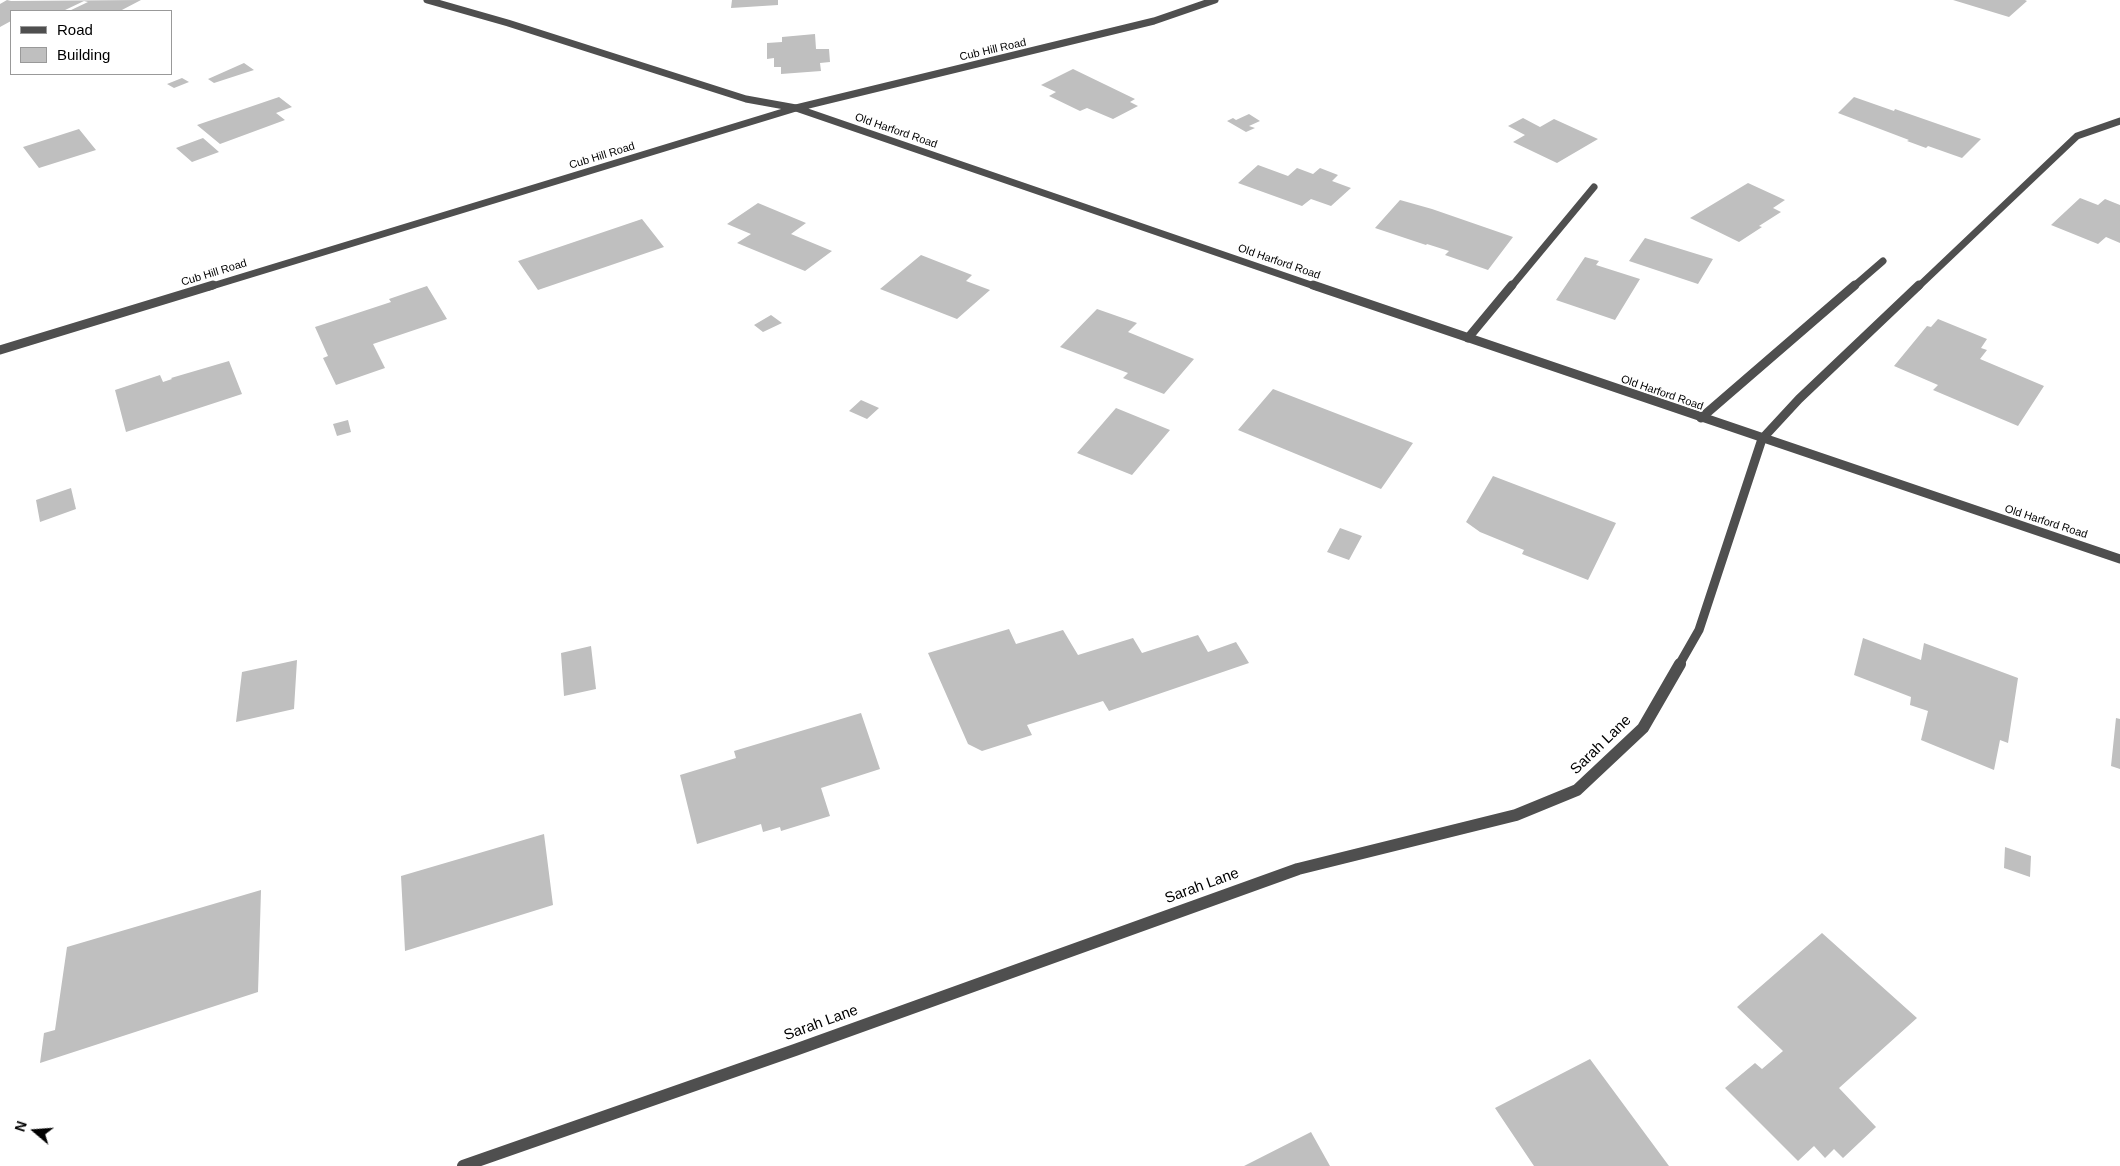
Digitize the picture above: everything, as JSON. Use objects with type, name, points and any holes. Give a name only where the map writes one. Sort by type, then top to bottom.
[{"type":"street","name":"Old Harford Road","points":[[427,0],[508,23],[746,99],[796,108],[1762,439],[2120,559]]},
{"type":"street","name":"Cub Hill Road","points":[[0,350],[796,108],[1154,21],[1215,0]]},
{"type":"street","points":[[1762,439],[1799,399],[2077,136],[2120,121]]},
{"type":"street","points":[[1468,338],[1594,187]]},
{"type":"street","points":[[1701,418],[1883,261]]},
{"type":"street","name":"Sarah Lane","points":[[463,1166],[796,1050],[1298,869],[1516,815],[1577,790],[1643,728],[1699,630],[1762,439]]},
{"type":"building","points":[[7,0],[141,0],[122,10],[71,10],[88,2],[84,1],[65,10],[10,10],[10,22],[0,27],[0,4]]},
{"type":"building","points":[[732,0],[778,0],[778,5],[731,8]]},
{"type":"building","points":[[1953,0],[2025,0],[2027,1],[2009,17]]},
{"type":"building","points":[[815,34],[816,49],[829,49],[830,62],[820,63],[821,71],[781,74],[781,67],[774,67],[774,58],[767,59],[767,43],[782,42],[782,37]]},
{"type":"building","points":[[244,63],[254,70],[214,83],[208,79]]},
{"type":"building","points":[[1073,69],[1135,99],[1130,102],[1138,106],[1113,119],[1087,108],[1080,111],[1049,96],[1056,92],[1041,85]]},
{"type":"building","points":[[182,78],[189,82],[174,88],[167,84]]},
{"type":"building","points":[[279,97],[292,107],[276,113],[285,120],[220,144],[197,125]]},
{"type":"building","points":[[1854,97],[1981,139],[1962,158],[1928,146],[1926,148],[1838,113]]},
{"type":"building","points":[[1249,114],[1260,121],[1249,126],[1255,128],[1246,132],[1227,121],[1233,118],[1236,120]]},
{"type":"building","points":[[1523,118],[1540,127],[1554,119],[1598,139],[1557,163],[1513,142],[1525,135],[1508,126]]},
{"type":"building","points":[[79,129],[96,150],[39,168],[23,147]]},
{"type":"building","points":[[203,138],[219,152],[192,162],[176,148]]},
{"type":"building","points":[[1258,165],[1288,176],[1297,168],[1313,174],[1320,168],[1338,175],[1332,181],[1351,188],[1331,206],[1311,199],[1302,206],[1238,183]]},
{"type":"building","points":[[1748,183],[1785,200],[1773,208],[1781,212],[1739,242],[1690,218]]},
{"type":"building","points":[[2080,198],[2098,205],[2105,199],[2120,205],[2120,243],[2106,237],[2098,244],[2051,225]]},
{"type":"building","points":[[1400,200],[1513,237],[1488,270],[1445,255],[1449,251],[1375,228]]},
{"type":"building","points":[[758,203],[806,223],[791,234],[832,251],[805,271],[737,243],[751,234],[727,224]]},
{"type":"building","points":[[642,219],[664,247],[538,290],[518,261]]},
{"type":"building","points":[[1645,238],[1713,259],[1698,284],[1629,261]]},
{"type":"building","points":[[921,255],[972,275],[966,281],[990,290],[957,319],[880,289]]},
{"type":"building","points":[[1585,257],[1599,261],[1596,265],[1640,279],[1615,320],[1556,300]]},
{"type":"building","points":[[427,286],[447,319],[373,344],[385,368],[336,385],[323,358],[328,356],[315,327],[391,302],[389,299]]},
{"type":"building","points":[[1097,309],[1137,323],[1128,332],[1194,359],[1164,394],[1123,378],[1128,373],[1060,347]]},
{"type":"building","points":[[771,315],[782,323],[763,332],[754,325]]},
{"type":"building","points":[[1938,319],[1987,339],[1981,348],[1987,350],[1980,359],[2044,386],[2018,426],[1933,390],[1938,385],[1894,366],[1927,326],[1931,327]]},
{"type":"building","points":[[229,361],[242,394],[126,432],[115,390],[160,375],[163,382]]},
{"type":"building","points":[[1273,389],[1413,443],[1381,489],[1238,430]]},
{"type":"building","points":[[861,400],[879,408],[867,419],[849,411]]},
{"type":"building","points":[[1116,408],[1170,430],[1132,475],[1077,453]]},
{"type":"building","points":[[348,420],[351,432],[337,436],[333,424]]},
{"type":"building","points":[[1493,476],[1616,523],[1588,580],[1522,554],[1524,550],[1480,532],[1466,522]]},
{"type":"building","points":[[71,488],[76,509],[40,522],[36,500]]},
{"type":"building","points":[[1340,528],[1362,536],[1349,560],[1327,552]]},
{"type":"building","points":[[1009,629],[1016,644],[1063,630],[1078,655],[1133,638],[1142,653],[1198,635],[1208,652],[1236,642],[1249,663],[1109,711],[1103,701],[1027,725],[1032,735],[982,751],[968,744],[928,653]]},
{"type":"building","points":[[1863,638],[1921,660],[1924,643],[2018,678],[2008,743],[2000,740],[1994,770],[1921,740],[1928,711],[1910,705],[1911,697],[1854,675]]},
{"type":"building","points":[[591,646],[596,689],[564,696],[561,653]]},
{"type":"building","points":[[297,660],[294,709],[236,722],[242,672]]},
{"type":"building","points":[[861,713],[880,769],[821,788],[830,816],[781,831],[780,827],[763,832],[761,824],[697,844],[680,775],[736,758],[734,751]]},
{"type":"building","points":[[2116,718],[2120,719],[2120,769],[2111,766]]},
{"type":"building","points":[[544,834],[553,905],[405,951],[401,876]]},
{"type":"building","points":[[2005,847],[2031,856],[2030,877],[2004,868]]},
{"type":"building","points":[[261,890],[258,992],[40,1063],[44,1033],[55,1030],[67,947]]},
{"type":"building","points":[[1822,933],[1917,1018],[1839,1088],[1876,1127],[1843,1158],[1834,1149],[1825,1158],[1814,1146],[1798,1161],[1725,1088],[1755,1063],[1762,1069],[1783,1051],[1737,1007]]},
{"type":"building","points":[[1590,1059],[1669,1166],[1534,1166],[1495,1108]]},
{"type":"building","points":[[1311,1132],[1330,1166],[1244,1166]]}]
